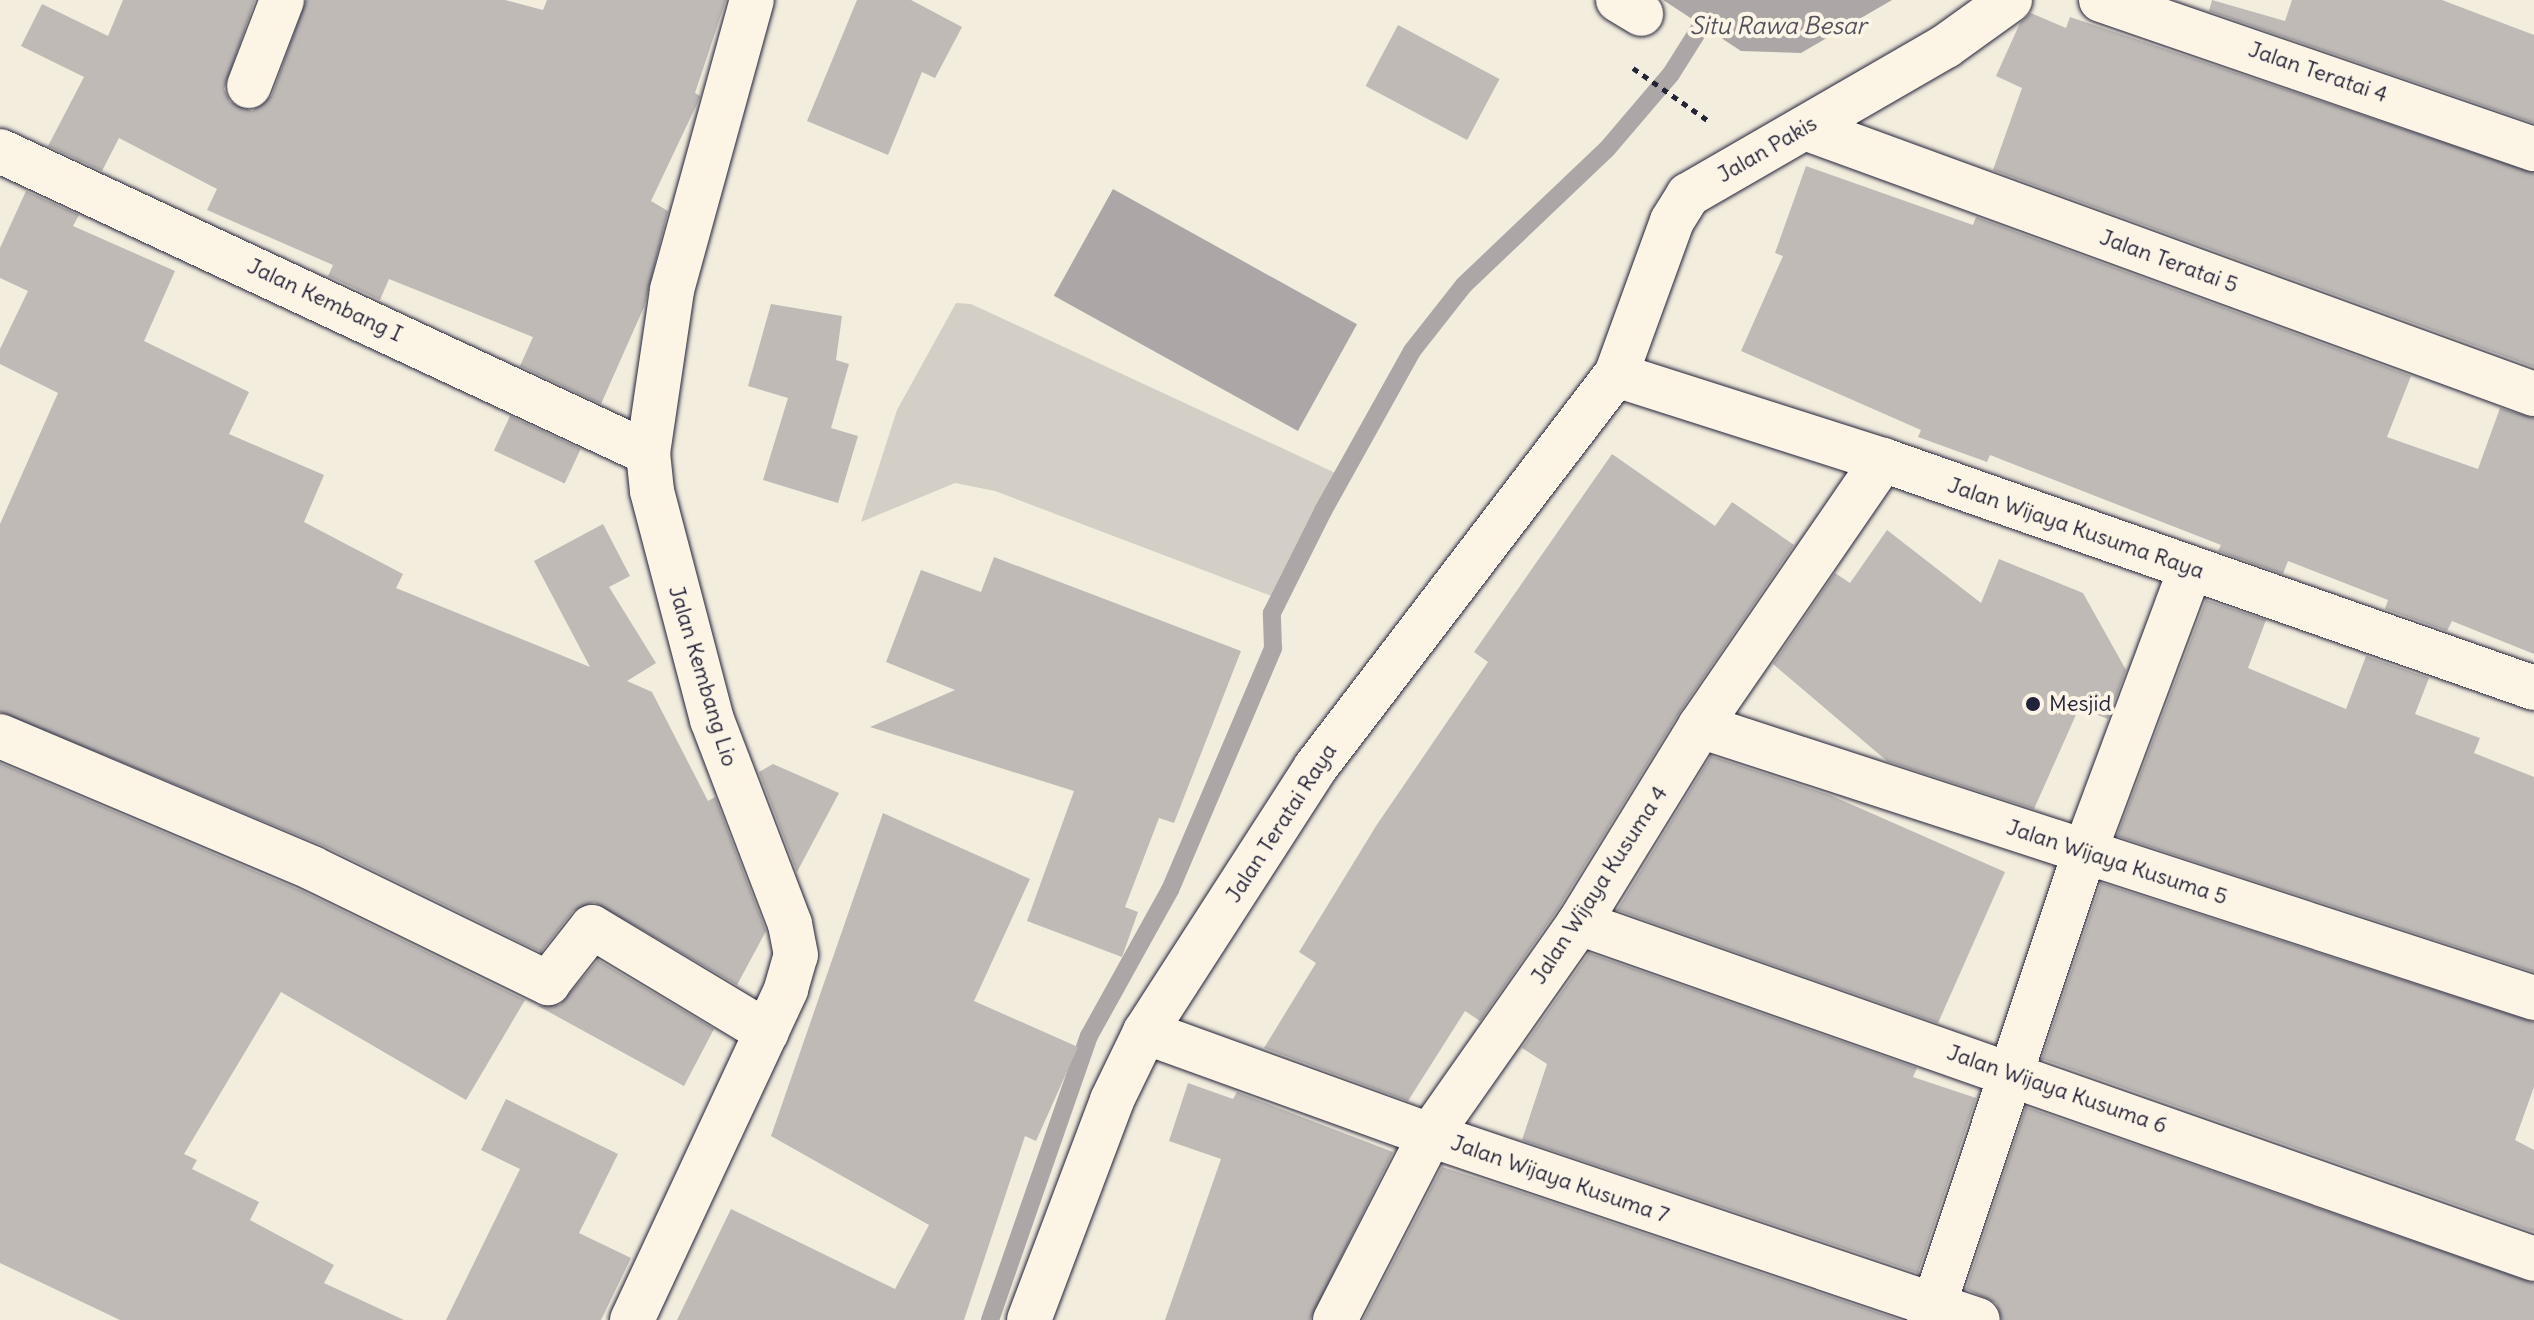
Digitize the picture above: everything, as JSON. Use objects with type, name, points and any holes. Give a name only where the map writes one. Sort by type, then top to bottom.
[{"type":"street","points":[[249,86],[282,0]]},
{"type":"street","name":"Jalan Kembang Lio","points":[[632,1320],[767,1032],[796,955],[712,720],[652,491],[648,453],[672,290],[752,0]]},
{"type":"street","name":"Jalan Pakis","points":[[1616,375],[1672,221],[1688,195],[1946,46],[2010,0]]},
{"type":"street","name":"Jalan Teratai 4","points":[[2101,0],[2534,149]]},
{"type":"street","name":"Jalan Teratai 5","points":[[1805,128],[2534,394]]},
{"type":"street","name":"Jalan Kembang I","points":[[0,151],[648,453]]},
{"type":"street","name":"Jalan Wijaya Kusuma Raya","points":[[1616,375],[1883,460],[2534,688]]},
{"type":"street","name":"Jalan Teratai Raya","points":[[1029,1320],[1112,1100],[1145,1032],[1315,768],[1616,375]]},
{"type":"street","name":"Jalan Wijaya Kusuma 4","points":[[1335,1320],[1430,1135],[1579,923],[1700,726],[1883,460]]},
{"type":"street","points":[[1932,1312],[2009,1072],[2085,851],[2191,568]]},
{"type":"street","name":"Jalan Wijaya Kusuma 5","points":[[1700,726],[2534,998]]},
{"type":"street","points":[[0,736],[312,868],[548,983],[592,927],[767,1032]]},
{"type":"street","name":"Jalan Wijaya Kusuma 6","points":[[1579,923],[2534,1259]]},
{"type":"street","name":"Jalan Wijaya Kusuma 7","points":[[1145,1032],[1932,1312],[1978,1320]]},
{"type":"path","points":[[1644,75],[1683,104]]},
{"type":"shaded area","points":[[956,303],[971,304],[1342,476],[1279,599],[995,491],[955,483],[861,522],[897,410]]},
{"type":"water","name":"Situ Rawa Besar","points":[[1663,0],[1892,0],[1801,53],[1741,51]]},
{"type":"water","points":[[1113,189],[1357,324],[1298,431],[1054,296]]},
{"type":"building","points":[[123,0],[255,0],[224,89],[230,102],[252,111],[272,95],[306,0],[505,0],[543,10],[547,0],[726,0],[695,93],[700,96],[651,201],[668,211],[644,307],[601,404],[520,366],[533,337],[389,279],[380,300],[328,276],[333,265],[207,210],[217,189],[119,138],[102,171],[48,146],[84,77],[21,46],[42,4],[108,36]]},
{"type":"building","points":[[857,0],[911,0],[962,27],[935,78],[922,72],[888,155],[807,121]]},
{"type":"building","points":[[2212,0],[2285,21],[2292,0],[2442,0],[2534,35],[2534,123],[2209,11]]},
{"type":"building","points":[[2031,13],[2066,28],[2070,17],[2534,173],[2534,367],[1993,170],[2022,88],[1996,76],[2020,23]]},
{"type":"building","points":[[1398,25],[1500,79],[1467,140],[1366,86]]},
{"type":"building","points":[[1806,166],[1973,225],[1976,217],[2411,376],[2387,437],[2478,469],[2500,408],[2534,418],[2534,654],[2452,621],[2447,631],[2385,609],[2388,600],[2288,561],[2283,574],[2218,551],[2221,545],[1990,455],[1987,462],[1918,437],[1921,430],[1741,351],[1783,256],[1775,253]]},
{"type":"building","points":[[26,191],[79,215],[73,226],[175,271],[144,341],[249,392],[229,434],[324,475],[304,522],[403,574],[396,588],[590,667],[534,561],[603,524],[630,576],[609,587],[656,663],[627,681],[652,692],[708,801],[715,797],[766,931],[737,985],[594,902],[573,911],[541,952],[322,845],[0,712],[0,524],[58,393],[0,364],[0,349],[28,291],[0,278],[0,248]]},
{"type":"building","points":[[771,304],[842,316],[836,360],[849,364],[831,428],[858,436],[838,503],[763,480],[788,398],[748,386]]},
{"type":"building","points":[[510,416],[581,449],[565,483],[494,450]]},
{"type":"building","points":[[1612,454],[1715,526],[1732,502],[1794,545],[1679,713],[1558,909],[1480,1021],[1465,1011],[1408,1101],[1264,1048],[1316,963],[1299,952],[1376,826],[1488,662],[1474,652]]},
{"type":"building","points":[[1887,530],[1981,603],[1999,559],[2083,593],[2126,670],[2108,719],[2079,708],[2034,809],[1887,761],[1773,664],[1835,573],[1850,583]]},
{"type":"building","points":[[994,557],[1241,651],[1174,823],[1159,818],[1125,907],[1138,912],[1122,957],[1027,921],[1074,791],[870,727],[955,690],[886,662],[921,570],[981,592]]},
{"type":"building","points":[[2206,600],[2266,620],[2248,668],[2346,709],[2366,656],[2429,678],[2415,714],[2480,738],[2474,753],[2534,777],[2534,972],[2117,836]]},
{"type":"building","points":[[1711,756],[1830,795],[2005,872],[1938,1023],[1617,910]]},
{"type":"building","points":[[0,763],[302,891],[525,1000],[466,1100],[281,992],[184,1154],[197,1160],[192,1169],[259,1202],[250,1220],[334,1265],[324,1283],[404,1320],[120,1320],[0,1263]]},
{"type":"building","points":[[773,764],[839,793],[797,872],[759,772]]},
{"type":"building","points":[[883,813],[1030,879],[974,1001],[1078,1047],[1036,1141],[1025,1136],[964,1320],[677,1320],[731,1209],[895,1289],[929,1225],[771,1136]]},
{"type":"building","points":[[2101,883],[2534,1022],[2534,1087],[2515,1140],[2534,1150],[2534,1232],[2042,1059]]},
{"type":"building","points":[[1589,953],[1917,1068],[1913,1077],[1976,1098],[1918,1273],[1522,1140],[1547,1064],[1522,1048]]},
{"type":"building","points":[[598,960],[714,1029],[684,1086],[538,1006],[560,1005]]},
{"type":"building","points":[[1188,1083],[1233,1099],[1237,1092],[1393,1152],[1310,1320],[1165,1320],[1221,1159],[1169,1141]]},
{"type":"building","points":[[506,1099],[618,1154],[579,1233],[631,1258],[601,1320],[446,1320],[520,1169],[481,1150]]},
{"type":"building","points":[[2026,1107],[2534,1283],[2534,1320],[2002,1320],[1996,1303],[1966,1289]]},
{"type":"building","points":[[1442,1167],[1506,1187],[1900,1320],[1363,1320]]},
{"type":"waterway","points":[[990,1320],[1089,1036],[1170,890],[1273,648],[1272,613],[1323,511],[1412,351],[1464,285],[1607,149],[1671,74],[1700,28]]},
{"type":"place","name":"Mesjid","points":[[2033,704]]}]
